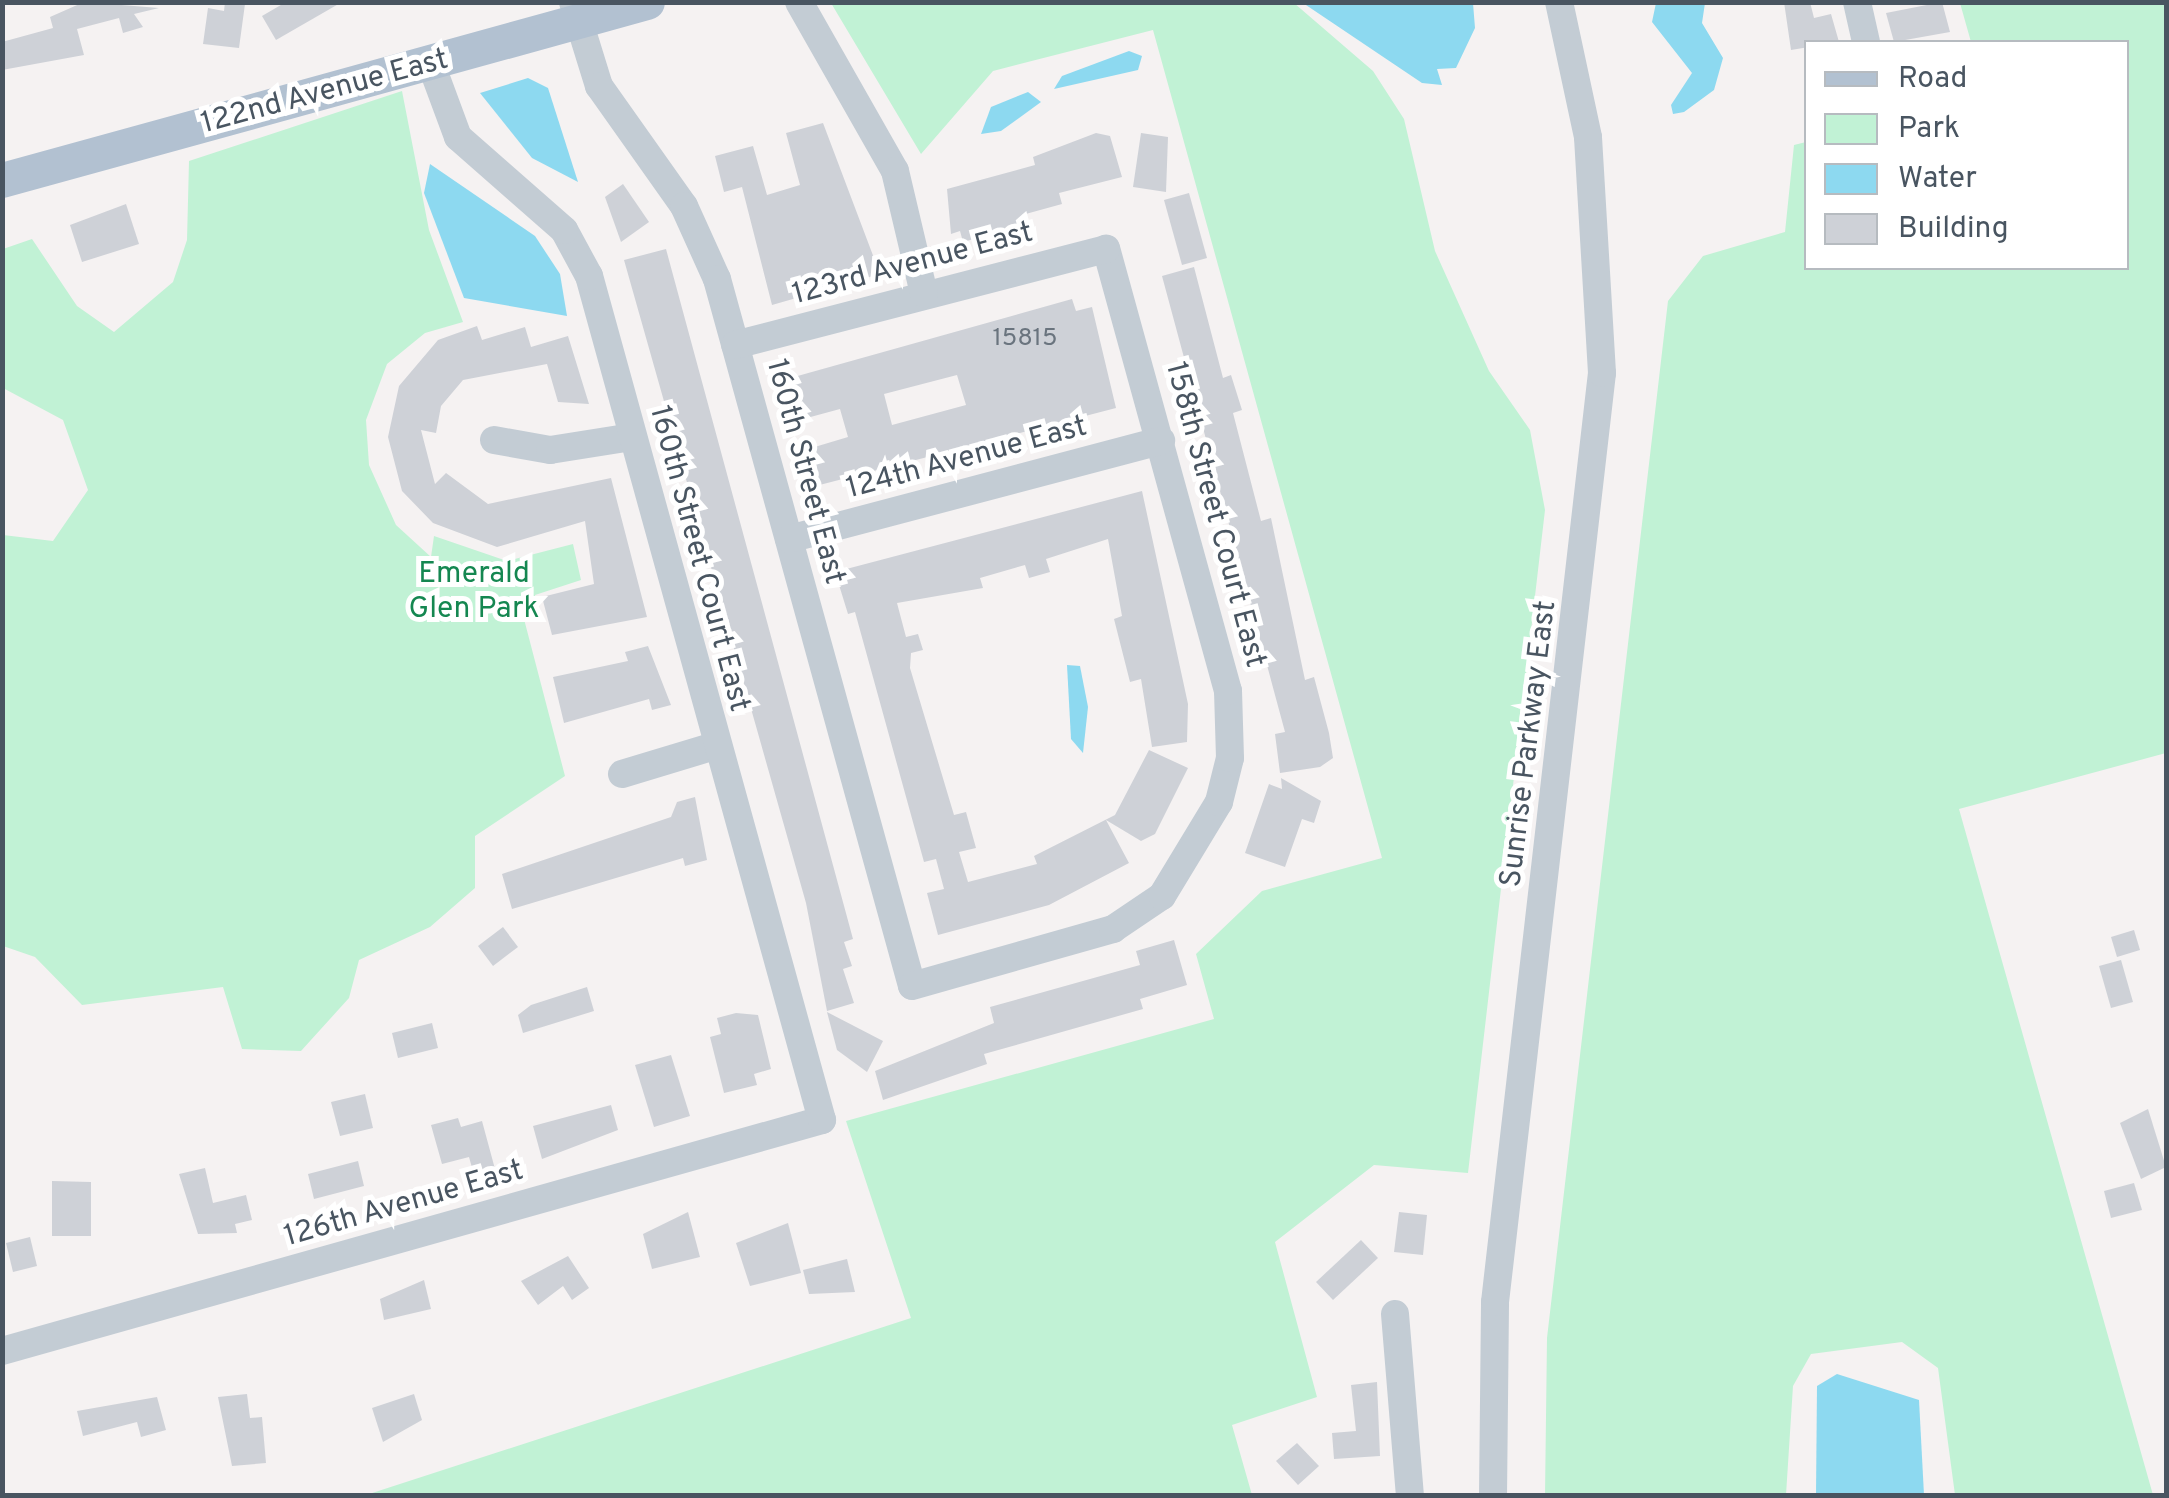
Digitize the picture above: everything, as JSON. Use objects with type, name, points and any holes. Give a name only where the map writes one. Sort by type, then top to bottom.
[{"type":"main road","name":"122nd Avenue East","points":[[2,180],[431,64],[576,13],[646,2]]},
{"type":"street","points":[[799,2],[895,170],[924,294]]},
{"type":"street","name":"Sunrise Parkway East","points":[[1494,1496],[1495,1302],[1602,373],[1588,137],[1559,2]]},
{"type":"street","points":[[1857,2],[1866,40]]},
{"type":"street","name":"160th Street East","points":[[576,13],[599,86],[702,242],[735,346],[912,986]]},
{"type":"street","name":"160th Street Court East","points":[[431,64],[447,118],[475,159],[545,211],[579,252],[822,1120]]},
{"type":"street","name":"123rd Avenue East","points":[[735,346],[1106,250]]},
{"type":"street","name":"158th Street Court East","points":[[912,986],[1113,930],[1184,872],[1220,802],[1230,758],[1228,691],[1106,250]]},
{"type":"street","points":[[494,440],[550,450],[632,437]]},
{"type":"street","name":"124th Avenue East","points":[[789,540],[1161,441]]},
{"type":"street","points":[[622,774],[715,746]]},
{"type":"street","name":"126th Avenue East","points":[[2,1351],[822,1120]]},
{"type":"street","points":[[1395,1314],[1410,1496]]},
{"type":"green space","points":[[831,3],[1294,3],[1373,71],[1404,119],[1435,251],[1489,371],[1530,430],[1545,510],[1468,1173],[1374,1165],[1275,1242],[1317,1397],[1232,1425],[1252,1495],[366,1495],[911,1318],[846,1121],[1214,1019],[1196,954],[1262,891],[1382,858],[1153,30],[993,71],[921,154]]},
{"type":"green space","points":[[1960,3],[2166,3],[2166,753],[1959,809],[2153,1495],[1955,1495],[1938,1368],[1902,1342],[1811,1354],[1793,1386],[1786,1495],[1545,1495],[1547,1338],[1668,301],[1703,256],[1785,232],[1794,145],[1804,142],[1804,270],[2129,270],[2129,40],[1970,40]]},
{"type":"green space","name":"Emerald Glen Park","points":[[402,91],[429,230],[463,322],[425,333],[387,364],[366,420],[369,465],[396,525],[431,557],[434,536],[507,561],[573,544],[581,580],[535,595],[538,614],[524,619],[565,776],[475,836],[475,888],[430,927],[359,960],[349,998],[301,1051],[242,1049],[223,987],[82,1005],[35,957],[3,946],[3,535],[53,541],[88,490],[63,420],[3,388],[3,249],[32,239],[77,306],[114,332],[173,282],[187,240],[189,161]]},
{"type":"water","points":[[1303,3],[1473,3],[1475,28],[1456,68],[1437,69],[1442,85],[1422,83]]},
{"type":"water","points":[[1656,3],[1705,3],[1702,23],[1723,58],[1714,90],[1684,112],[1673,114],[1671,105],[1692,73],[1652,22]]},
{"type":"water","points":[[1129,51],[1142,56],[1138,70],[1054,89],[1062,76]]},
{"type":"water","points":[[528,78],[548,88],[578,182],[532,158],[480,93]]},
{"type":"water","points":[[1028,92],[1041,102],[1001,131],[981,134],[991,107]]},
{"type":"water","points":[[430,164],[535,236],[560,274],[567,316],[464,298],[424,193]]},
{"type":"water","points":[[1067,665],[1080,666],[1088,707],[1083,753],[1071,739]]},
{"type":"water","points":[[1837,1374],[1919,1400],[1924,1495],[1816,1495],[1817,1386]]},
{"type":"building","points":[[84,2],[159,8],[134,14],[143,27],[123,33],[119,18],[77,29],[84,55],[2,70],[2,42],[53,28],[50,17]]},
{"type":"building","points":[[225,2],[245,4],[239,48],[203,44],[208,8],[224,11]]},
{"type":"building","points":[[286,2],[342,2],[276,40],[262,16]]},
{"type":"building","points":[[1784,2],[1810,2],[1814,18],[1831,14],[1838,40],[1804,40],[1804,48],[1791,50]]},
{"type":"building","points":[[1942,2],[1950,32],[1893,40],[1886,13]]},
{"type":"building","points":[[823,123],[880,274],[772,305],[742,187],[724,192],[715,156],[753,146],[767,195],[800,185],[786,133]]},
{"type":"building","points":[[1096,133],[1110,136],[1122,177],[1059,193],[1062,204],[1022,215],[1024,225],[963,242],[960,231],[951,234],[947,189],[1035,165],[1033,157]]},
{"type":"building","points":[[1141,133],[1168,137],[1166,192],[1133,187]]},
{"type":"building","points":[[623,184],[649,222],[621,242],[605,197]]},
{"type":"building","points":[[1189,193],[1207,258],[1182,265],[1164,200]]},
{"type":"building","points":[[126,204],[139,244],[82,262],[70,225]]},
{"type":"building","points":[[666,249],[853,939],[844,942],[852,966],[843,969],[854,1003],[827,1011],[806,903],[624,260]]},
{"type":"building","points":[[1194,267],[1223,378],[1231,375],[1242,410],[1233,413],[1261,521],[1271,518],[1305,680],[1314,677],[1329,733],[1333,758],[1320,767],[1280,773],[1275,734],[1285,732],[1162,276]]},
{"type":"building","points":[[1072,299],[1076,311],[1092,307],[1116,408],[808,488],[798,452],[848,437],[840,409],[792,422],[783,387],[794,377]],"holes":[[[957,375],[966,405],[892,425],[884,394]]]},
{"type":"building","points":[[477,326],[482,340],[525,327],[531,347],[568,336],[589,404],[558,402],[547,364],[463,380],[441,406],[436,433],[421,430],[435,484],[446,473],[488,504],[611,478],[647,617],[552,635],[542,597],[594,584],[585,521],[497,547],[433,523],[402,491],[388,437],[399,386],[438,340]]},
{"type":"building","points":[[1142,491],[1188,704],[1187,742],[1152,747],[1141,679],[1130,682],[1114,619],[1122,616],[1108,539],[1046,559],[1050,572],[1029,578],[1025,565],[980,578],[983,588],[897,603],[906,637],[918,634],[923,650],[911,653],[910,668],[954,815],[966,812],[976,848],[959,852],[968,882],[1037,864],[1034,856],[1115,815],[1149,750],[1188,768],[1155,834],[1141,841],[1106,820],[1129,863],[1049,905],[938,935],[927,893],[944,889],[936,859],[924,862],[855,612],[848,614],[835,572]]},
{"type":"building","points":[[648,646],[671,705],[652,710],[649,699],[564,723],[553,677],[628,661],[625,652]]},
{"type":"building","points":[[1281,778],[1321,801],[1314,823],[1302,819],[1285,867],[1245,853],[1269,784],[1282,789]]},
{"type":"building","points":[[695,797],[707,860],[685,866],[683,858],[512,909],[502,874],[671,817],[677,802]]},
{"type":"building","points":[[503,927],[518,947],[493,966],[478,946]]},
{"type":"building","points":[[2134,930],[2140,950],[2117,957],[2111,937]]},
{"type":"building","points":[[1174,940],[1187,985],[1140,999],[1143,1009],[984,1054],[987,1064],[883,1100],[875,1071],[994,1023],[990,1007],[1140,965],[1136,951]]},
{"type":"building","points":[[2121,960],[2133,1002],[2111,1008],[2099,966]]},
{"type":"building","points":[[587,987],[594,1011],[523,1033],[518,1015],[531,1005]]},
{"type":"building","points":[[827,1012],[883,1041],[867,1072],[837,1050]]},
{"type":"building","points":[[736,1013],[758,1015],[771,1069],[754,1074],[757,1085],[724,1093],[710,1037],[721,1034],[717,1018]]},
{"type":"building","points":[[432,1023],[438,1048],[398,1058],[392,1033]]},
{"type":"building","points":[[671,1055],[690,1116],[654,1127],[635,1065]]},
{"type":"building","points":[[365,1094],[373,1128],[340,1136],[331,1102]]},
{"type":"building","points":[[611,1105],[618,1130],[542,1159],[533,1126]]},
{"type":"building","points":[[2148,1109],[2166,1167],[2141,1179],[2120,1123]]},
{"type":"building","points":[[458,1118],[461,1127],[482,1121],[495,1169],[474,1175],[469,1157],[442,1164],[431,1125]]},
{"type":"building","points":[[358,1161],[364,1186],[314,1199],[308,1174]]},
{"type":"building","points":[[205,1168],[213,1203],[246,1195],[252,1220],[235,1224],[237,1233],[198,1234],[179,1174]]},
{"type":"building","points":[[52,1181],[91,1182],[91,1236],[52,1236]]},
{"type":"building","points":[[2134,1183],[2142,1210],[2111,1218],[2104,1191]]},
{"type":"building","points":[[688,1212],[700,1257],[652,1269],[643,1234]]},
{"type":"building","points":[[1399,1212],[1427,1215],[1423,1255],[1394,1252]]},
{"type":"building","points":[[788,1223],[801,1273],[750,1286],[736,1243]]},
{"type":"building","points":[[30,1237],[37,1266],[13,1272],[6,1243]]},
{"type":"building","points":[[1361,1240],[1378,1258],[1333,1300],[1316,1282]]},
{"type":"building","points":[[568,1256],[589,1288],[572,1300],[563,1286],[538,1305],[521,1281]]},
{"type":"building","points":[[847,1259],[855,1292],[809,1294],[803,1270]]},
{"type":"building","points":[[424,1280],[431,1309],[384,1320],[380,1299]]},
{"type":"building","points":[[1377,1382],[1380,1456],[1334,1459],[1332,1433],[1356,1431],[1351,1385]]},
{"type":"building","points":[[247,1394],[250,1418],[262,1417],[266,1463],[232,1466],[218,1397]]},
{"type":"building","points":[[414,1394],[422,1420],[383,1442],[372,1408]]},
{"type":"building","points":[[157,1397],[166,1430],[141,1437],[137,1422],[83,1436],[77,1411]]},
{"type":"building","points":[[1297,1443],[1319,1466],[1298,1485],[1276,1461]]}]
